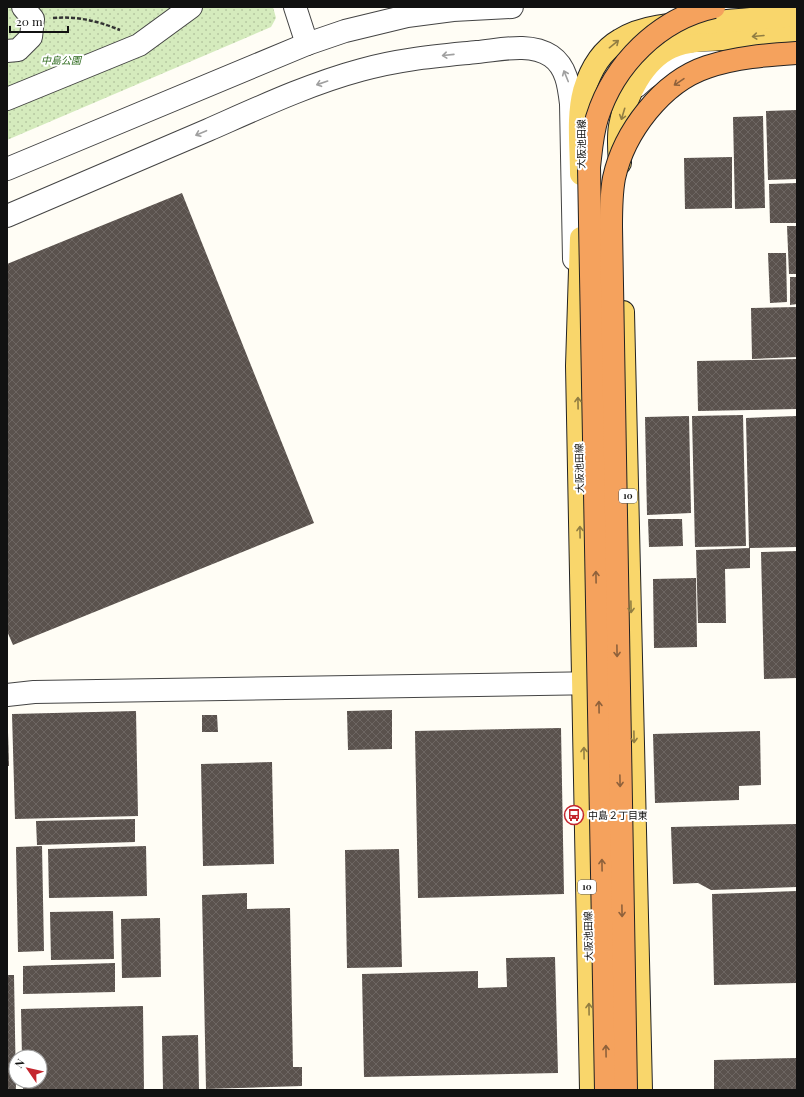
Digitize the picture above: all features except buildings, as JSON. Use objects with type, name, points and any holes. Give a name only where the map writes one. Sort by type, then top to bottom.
[{"type":"highway","points":[[606,1090],[589,167],[592,141],[597,118],[606,97],[626,63],[640,47],[674,21],[697,11],[714,7]]},
{"type":"highway","points":[[626,1090],[611,234],[611,198],[614,177],[621,156],[631,135],[643,117],[672,87],[689,75],[705,67],[729,61],[797,53]]},
{"type":"main road","name":"大阪池田線","points":[[590,1090],[577,366],[581,228],[580,118],[584,92],[594,67],[610,47],[628,35],[638,31],[684,24],[797,15]]},
{"type":"main road","name":"10","points":[[641,1090],[619,141],[623,115],[631,92],[653,61],[671,48],[693,42],[797,33]]},
{"type":"street","points":[[7,99],[139,45],[190,7]]},
{"type":"street","points":[[294,7],[307,44]]},
{"type":"street","points":[[7,169],[307,44],[346,31],[407,16],[453,10],[512,7]]},
{"type":"street","points":[[7,51],[18,50],[31,37],[28,13]]},
{"type":"street","points":[[7,216],[258,108],[313,86],[361,70],[411,59],[512,48],[530,49],[543,52],[559,63],[568,80],[570,92],[577,366]]},
{"type":"street","points":[[631,92],[650,74],[670,65],[797,57]]},
{"type":"street","points":[[7,695],[42,692],[632,682]]},
{"type":"path","points":[[28,13],[99,21],[122,31],[139,45]]},
{"type":"green space","name":"中島公園","points":[[7,7],[273,7],[276,18],[271,27],[7,140]]},
{"type":"place","name":"中島２丁目東","points":[[574,815]]}]
